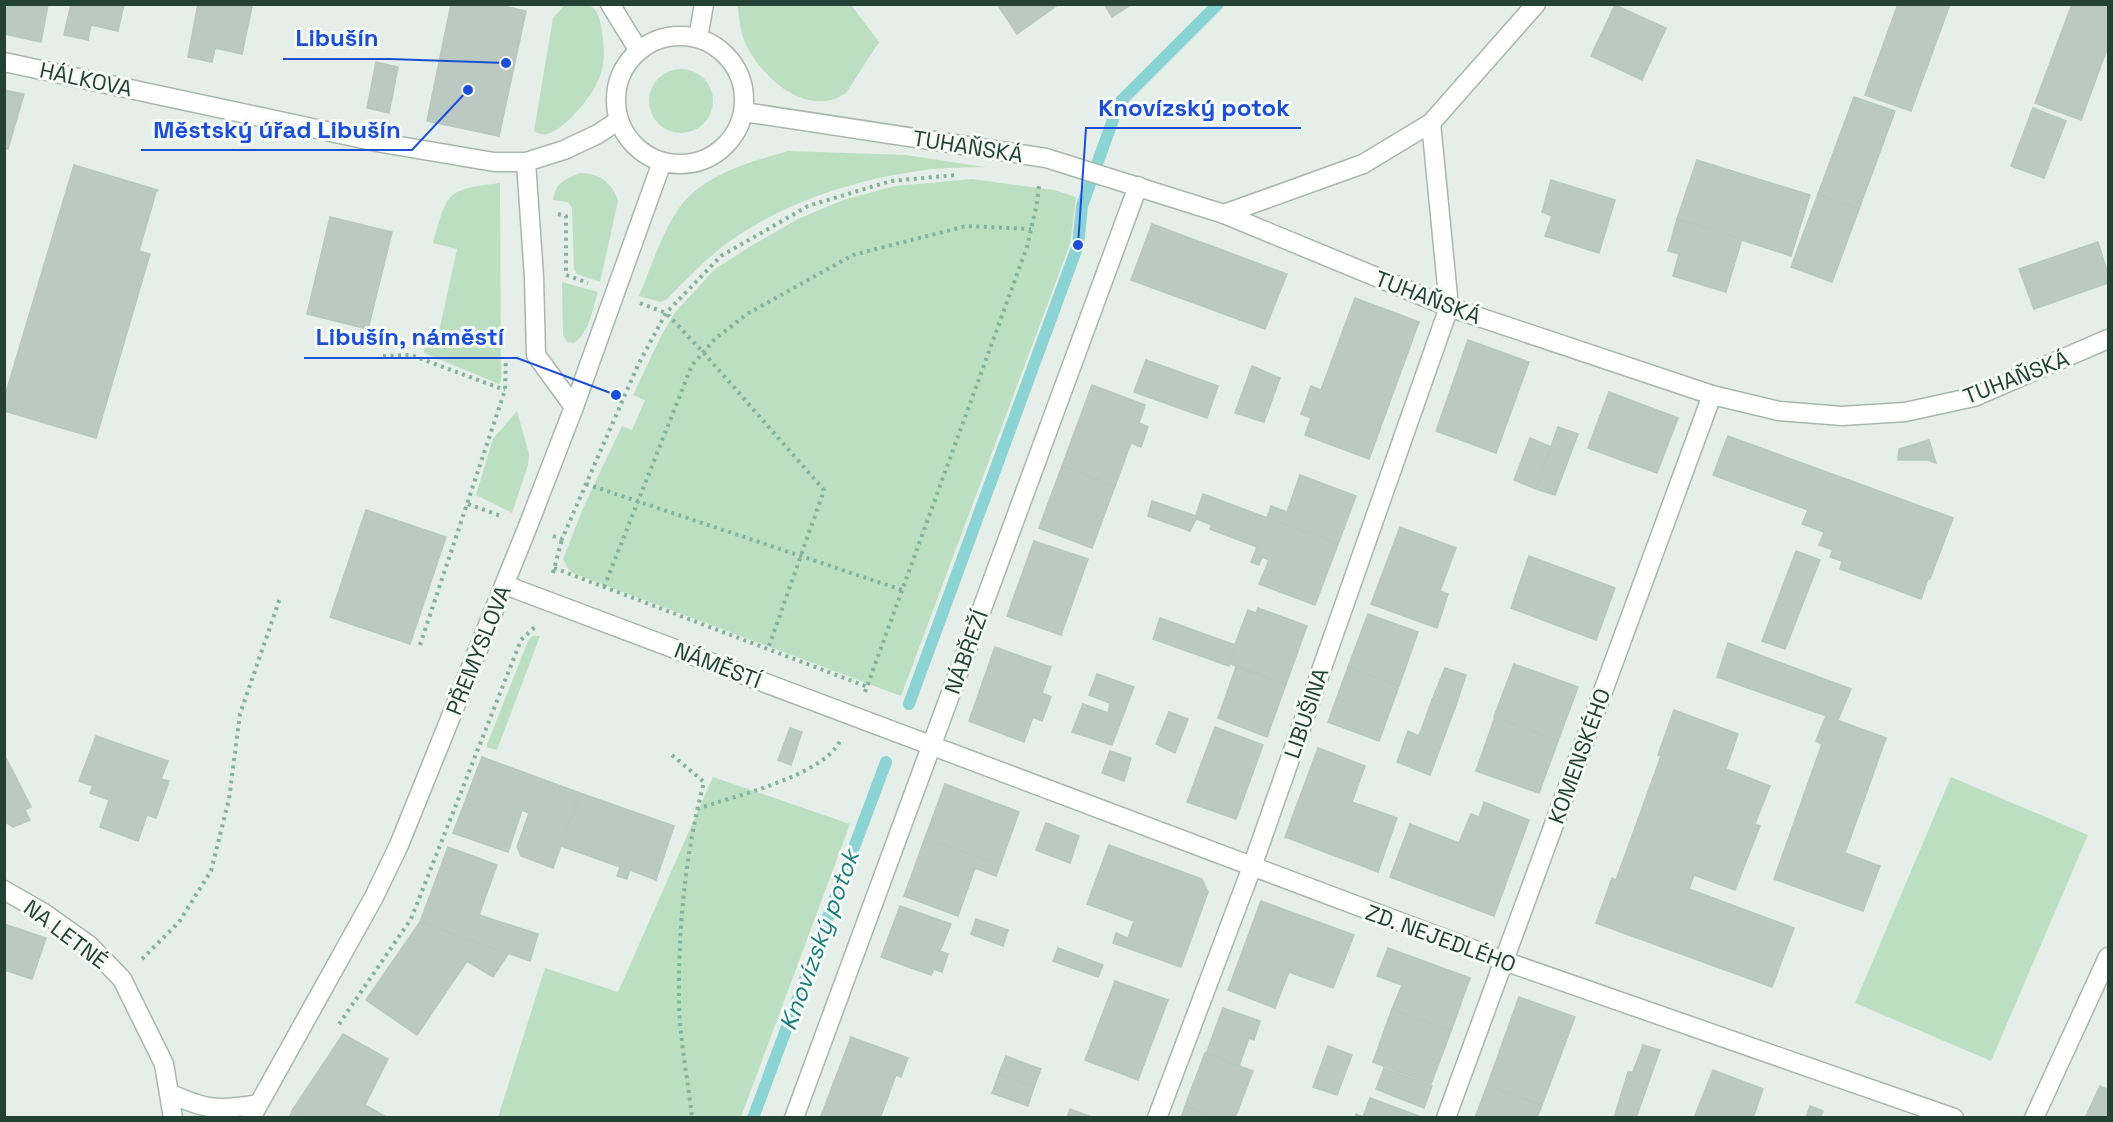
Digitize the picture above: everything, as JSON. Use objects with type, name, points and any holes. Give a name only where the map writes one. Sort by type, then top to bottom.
[{"type":"street","points":[[610,4],[639,51]]},
{"type":"street","points":[[698,38],[704,4]]},
{"type":"street","points":[[1224,214],[1363,164],[1431,123],[1536,4]]},
{"type":"street","points":[[679,36],[698,38],[719,49],[735,66],[744,89],[744,112],[733,137],[714,155],[689,164],[662,162],[640,151],[631,142],[618,120],[616,95],[618,82],[623,70],[639,51],[660,38],[679,36]]},
{"type":"street","name":"HÁLKOVA","points":[[4,62],[382,143],[494,162],[526,162],[564,150],[598,134],[618,120]]},
{"type":"street","name":"TUHAŇSKÁ","points":[[744,112],[1046,158],[1067,164],[1224,214],[1449,307],[1712,395],[1790,412],[1842,416],[1905,412],[1974,397],[2109,339]]},
{"type":"street","points":[[1431,123],[1449,307]]},
{"type":"street","points":[[526,162],[536,355],[574,407]]},
{"type":"street","name":"PŘEMYSLOVA","points":[[254,1111],[358,927],[389,866],[528,526],[574,407],[662,162]]},
{"type":"street","name":"NÁBŘEŽÍ","points":[[794,1118],[1138,186]]},
{"type":"street","name":"LIBUŠINA","points":[[1157,1118],[1252,867],[1449,307]]},
{"type":"street","name":"KOMENSKÉHO","points":[[1446,1118],[1712,395]]},
{"type":"street","name":"NÁMĚSTÍ","points":[[505,585],[932,745]]},
{"type":"street","name":"ZD. NEJEDLÉHO","points":[[932,745],[1504,962],[1954,1118]]},
{"type":"street","name":"NA LETNÉ","points":[[4,890],[44,913],[89,945],[122,979],[164,1064],[173,1118]]},
{"type":"street","points":[[2034,1118],[2109,957]]},
{"type":"street","points":[[169,1093],[197,1106],[254,1111]]},
{"type":"path","points":[[697,809],[791,777],[817,765],[838,746],[867,687],[1027,247],[1046,158]]},
{"type":"path","points":[[468,504],[562,539],[638,365],[666,313],[721,256],[808,206],[891,182],[964,175]]},
{"type":"path","points":[[530,215],[561,214],[566,216],[566,275],[666,313],[824,490],[768,649]]},
{"type":"path","points":[[603,587],[692,364],[716,338],[747,314],[853,255],[966,226],[1031,229]]},
{"type":"path","points":[[383,356],[411,356],[506,390]]},
{"type":"path","points":[[420,645],[506,390],[506,356]]},
{"type":"path","points":[[586,484],[902,590]]},
{"type":"path","points":[[554,568],[867,687],[874,692]]},
{"type":"path","points":[[122,979],[179,922],[211,871],[230,799],[240,714],[280,598]]},
{"type":"path","points":[[672,755],[704,782],[697,809],[681,925],[680,1005],[692,1118]]},
{"type":"green space","points":[[586,4],[596,12],[603,37],[603,64],[595,87],[581,107],[564,124],[547,134],[542,134],[534,131],[553,18],[565,5]]},
{"type":"green space","points":[[738,5],[851,5],[879,42],[846,93],[831,100],[817,101],[802,98],[788,92],[775,82],[754,58],[743,36]]},
{"type":"green space","points":[[681,69],[699,75],[707,83],[713,101],[707,119],[699,127],[681,133],[663,127],[655,119],[649,101],[655,83],[663,75]]},
{"type":"green space","points":[[788,151],[906,155],[985,167],[940,168],[900,174],[825,193],[777,213],[733,239],[706,260],[666,300],[660,302],[639,296],[667,228],[689,196],[701,186],[729,171]]},
{"type":"green space","points":[[580,173],[587,173],[604,180],[613,189],[618,201],[600,282],[577,274],[574,269],[572,208],[568,202],[553,200],[556,189],[562,182]]},
{"type":"green space","points":[[972,179],[1054,190],[1076,197],[1070,244],[901,696],[569,570],[563,559],[584,506],[622,426],[632,430],[645,400],[633,395],[662,334],[676,311],[715,269],[798,219],[843,200],[895,186]]},
{"type":"green space","points":[[500,183],[501,381],[499,384],[424,353],[425,344],[436,346],[457,249],[433,243],[446,203],[459,191]]},
{"type":"green space","points":[[562,282],[598,292],[587,327],[574,343],[567,342],[563,335]]},
{"type":"green space","points":[[517,411],[529,454],[528,465],[512,513],[476,495],[493,439]]},
{"type":"green space","points":[[532,636],[540,636],[497,750],[486,747],[528,641]]},
{"type":"green space","points":[[713,777],[850,824],[741,1117],[498,1117],[545,968],[618,992]]},
{"type":"green space","points":[[1951,777],[2088,835],[1991,1061],[1855,1003]]},
{"type":"building","points":[[4,4],[48,4],[41,42],[4,34]]},
{"type":"building","points":[[71,4],[124,4],[118,31],[91,25],[88,40],[64,35]]},
{"type":"building","points":[[198,4],[240,4],[252,7],[242,54],[215,48],[212,62],[188,57]]},
{"type":"building","points":[[451,4],[494,4],[526,11],[499,136],[427,121]]},
{"type":"building","points":[[997,4],[1059,4],[1017,34]]},
{"type":"building","points":[[1104,4],[1128,4],[1129,6],[1112,17]]},
{"type":"building","points":[[1898,4],[1950,4],[1911,111],[1865,95]]},
{"type":"building","points":[[2072,4],[2108,4],[2108,46],[2081,120],[2035,103]]},
{"type":"building","points":[[1615,5],[1666,28],[1642,80],[1591,56]]},
{"type":"building","points":[[376,62],[398,67],[389,113],[367,108]]},
{"type":"building","points":[[4,90],[24,94],[8,149],[4,148]]},
{"type":"building","points":[[1854,97],[1895,111],[1859,209],[1818,194]]},
{"type":"building","points":[[2033,108],[2066,121],[2044,178],[2011,166]]},
{"type":"building","points":[[1697,160],[1810,195],[1791,256],[1677,219]]},
{"type":"building","points":[[74,165],[158,190],[139,251],[150,254],[96,438],[4,411],[4,399]]},
{"type":"building","points":[[1551,180],[1615,200],[1599,253],[1545,236],[1552,216],[1542,212]]},
{"type":"building","points":[[1818,194],[1859,209],[1832,282],[1791,267]]},
{"type":"building","points":[[330,217],[392,232],[368,329],[307,314]]},
{"type":"building","points":[[1677,219],[1742,239],[1726,292],[1673,276],[1679,254],[1668,251]]},
{"type":"building","points":[[1152,224],[1287,274],[1265,329],[1131,280]]},
{"type":"building","points":[[2098,242],[2108,274],[2108,283],[2034,309],[2019,269]]},
{"type":"building","points":[[1355,298],[1419,322],[1369,459],[1305,435],[1311,418],[1301,414],[1311,386],[1321,390]]},
{"type":"building","points":[[1468,340],[1529,362],[1496,453],[1436,431]]},
{"type":"building","points":[[1146,360],[1218,386],[1207,418],[1134,392]]},
{"type":"building","points":[[1252,366],[1280,378],[1264,422],[1235,413]]},
{"type":"building","points":[[1092,385],[1145,405],[1139,423],[1148,427],[1141,447],[1131,443],[1115,486],[1062,466]]},
{"type":"building","points":[[1609,392],[1678,418],[1657,473],[1588,448]]},
{"type":"building","points":[[1558,427],[1578,434],[1555,495],[1536,489]]},
{"type":"building","points":[[1728,436],[1953,518],[1921,599],[1840,569],[1842,561],[1830,557],[1833,550],[1819,545],[1824,532],[1802,524],[1808,510],[1713,475]]},
{"type":"building","points":[[1530,438],[1551,447],[1536,489],[1514,480]]},
{"type":"building","points":[[1929,440],[1936,463],[1927,460],[1898,460],[1899,449]]},
{"type":"building","points":[[1062,466],[1115,486],[1092,548],[1039,528]]},
{"type":"building","points":[[1300,475],[1356,496],[1338,544],[1267,518],[1271,506],[1287,512]]},
{"type":"building","points":[[1203,494],[1338,544],[1315,605],[1259,584],[1269,560],[1262,557],[1259,565],[1251,562],[1257,547],[1210,529],[1212,525],[1195,518]]},
{"type":"building","points":[[1152,501],[1196,516],[1190,531],[1148,516]]},
{"type":"building","points":[[366,510],[446,537],[410,644],[330,617]]},
{"type":"building","points":[[1400,527],[1456,548],[1440,591],[1448,594],[1437,628],[1371,604]]},
{"type":"building","points":[[1034,541],[1088,559],[1061,635],[1007,616]]},
{"type":"building","points":[[1796,551],[1820,560],[1785,649],[1762,641]]},
{"type":"building","points":[[1529,556],[1615,588],[1596,640],[1511,608]]},
{"type":"building","points":[[1258,608],[1307,626],[1286,684],[1228,663],[1248,610],[1256,613]]},
{"type":"building","points":[[1368,614],[1418,632],[1399,686],[1348,667]]},
{"type":"building","points":[[1160,618],[1235,645],[1229,666],[1153,639]]},
{"type":"building","points":[[1728,643],[1851,689],[1838,720],[1717,677]]},
{"type":"building","points":[[995,647],[1051,667],[1042,693],[1051,697],[1042,721],[1033,717],[1024,742],[969,721]]},
{"type":"building","points":[[1514,664],[1578,687],[1558,741],[1494,717]]},
{"type":"building","points":[[1236,667],[1286,684],[1267,737],[1218,718]]},
{"type":"building","points":[[1348,667],[1399,686],[1379,741],[1328,722]]},
{"type":"building","points":[[1445,668],[1466,675],[1455,708],[1432,700]]},
{"type":"building","points":[[1097,674],[1134,687],[1112,745],[1072,732],[1083,704],[1108,713],[1110,703],[1089,695]]},
{"type":"building","points":[[1432,700],[1455,708],[1430,775],[1397,762],[1408,731],[1419,736]]},
{"type":"building","points":[[1674,710],[1738,734],[1726,769],[1770,786],[1755,824],[1760,826],[1735,890],[1694,875],[1689,889],[1794,928],[1772,987],[1596,923],[1612,878],[1616,880],[1661,756],[1658,755]]},
{"type":"building","points":[[1169,712],[1188,719],[1175,753],[1156,744]]},
{"type":"building","points":[[1826,716],[1886,738],[1845,853],[1880,866],[1863,911],[1774,879],[1822,744],[1816,741]]},
{"type":"building","points":[[1495,717],[1558,741],[1539,793],[1476,771]]},
{"type":"building","points":[[1215,727],[1263,745],[1236,819],[1187,802]]},
{"type":"building","points":[[790,728],[802,732],[791,765],[778,760]]},
{"type":"building","points":[[96,736],[168,761],[161,779],[169,781],[156,818],[147,815],[138,841],[100,827],[109,800],[90,793],[93,786],[79,781]]},
{"type":"building","points":[[1318,748],[1365,766],[1352,802],[1397,818],[1378,872],[1285,837]]},
{"type":"building","points":[[1110,751],[1131,758],[1124,781],[1102,773]]},
{"type":"building","points":[[4,754],[31,807],[25,810],[30,820],[13,827],[4,821]]},
{"type":"building","points":[[482,757],[580,793],[553,868],[521,856],[517,847],[529,813],[522,810],[508,852],[453,833]]},
{"type":"building","points":[[945,784],[1019,812],[1000,865],[925,838]]},
{"type":"building","points":[[580,793],[674,826],[656,880],[630,870],[627,879],[617,876],[620,867],[561,846]]},
{"type":"building","points":[[1484,802],[1529,820],[1494,916],[1390,877],[1410,824],[1459,843],[1471,814],[1479,817]]},
{"type":"building","points":[[1046,823],[1079,836],[1070,863],[1036,850]]},
{"type":"building","points":[[925,838],[1000,865],[996,876],[975,868],[958,916],[904,896]]},
{"type":"building","points":[[1109,845],[1202,879],[1208,892],[1181,967],[1113,943],[1116,933],[1128,938],[1134,921],[1087,904]]},
{"type":"building","points":[[448,847],[497,865],[479,915],[538,934],[530,961],[420,922]]},
{"type":"building","points":[[1261,901],[1354,935],[1333,988],[1289,972],[1275,1008],[1228,990]]},
{"type":"building","points":[[900,906],[951,924],[940,951],[948,954],[942,972],[934,969],[931,975],[881,957]]},
{"type":"building","points":[[976,919],[1008,930],[1003,946],[971,934]]},
{"type":"building","points":[[420,922],[508,954],[493,977],[467,961],[417,1035],[366,1000]]},
{"type":"building","points":[[4,924],[46,938],[32,979],[4,970]]},
{"type":"building","points":[[1058,948],[1103,965],[1098,977],[1053,961]]},
{"type":"building","points":[[1388,948],[1470,978],[1451,1031],[1392,1009],[1402,985],[1377,976]]},
{"type":"building","points":[[1115,981],[1168,1000],[1138,1080],[1085,1060]]},
{"type":"building","points":[[1519,997],[1575,1017],[1542,1105],[1487,1086]]},
{"type":"building","points":[[1223,1008],[1260,1021],[1254,1040],[1249,1038],[1239,1066],[1206,1054]]},
{"type":"building","points":[[1392,1009],[1451,1031],[1431,1084],[1373,1062]]},
{"type":"building","points":[[343,1034],[388,1059],[365,1105],[388,1118],[307,1118],[293,1109]]},
{"type":"building","points":[[851,1037],[908,1058],[901,1077],[896,1075],[880,1118],[821,1116]]},
{"type":"building","points":[[1643,1045],[1660,1050],[1636,1118],[1614,1118],[1628,1072],[1633,1072]]},
{"type":"building","points":[[1328,1046],[1352,1055],[1337,1095],[1313,1087]]},
{"type":"building","points":[[1205,1053],[1253,1071],[1235,1118],[1216,1118],[1185,1106]]},
{"type":"building","points":[[1006,1056],[1041,1069],[1034,1087],[999,1074]]},
{"type":"building","points":[[1384,1068],[1432,1086],[1424,1108],[1376,1089]]},
{"type":"building","points":[[1713,1070],[1763,1089],[1753,1118],[1694,1118]]},
{"type":"building","points":[[999,1074],[1034,1087],[1028,1106],[992,1093]]},
{"type":"building","points":[[1487,1086],[1542,1105],[1537,1118],[1475,1118]]},
{"type":"building","points":[[2100,1086],[2108,1090],[2108,1118],[2085,1118]]},
{"type":"building","points":[[1370,1098],[1419,1116],[1419,1118],[1355,1118],[1356,1114],[1363,1117]]},
{"type":"building","points":[[1185,1106],[1216,1118],[1181,1118]]},
{"type":"building","points":[[1810,1106],[1823,1111],[1820,1118],[1806,1118]]},
{"type":"building","points":[[293,1109],[307,1118],[289,1118]]},
{"type":"building","points":[[1070,1109],[1094,1118],[1067,1118]]},
{"type":"waterway","name":"Knovízský potok","points":[[909,704],[1078,245],[1082,206],[1119,103],[1218,4]]},
{"type":"waterway","name":"Knovízský potok","points":[[753,1118],[886,762]]},
{"type":"place","name":"Libušín","points":[[506,63]]},
{"type":"place","name":"Městský úřad Libušín","points":[[468,90]]},
{"type":"place","name":"Knovízský potok","points":[[1078,245]]},
{"type":"place","name":"Libušín, náměstí","points":[[616,395]]}]
